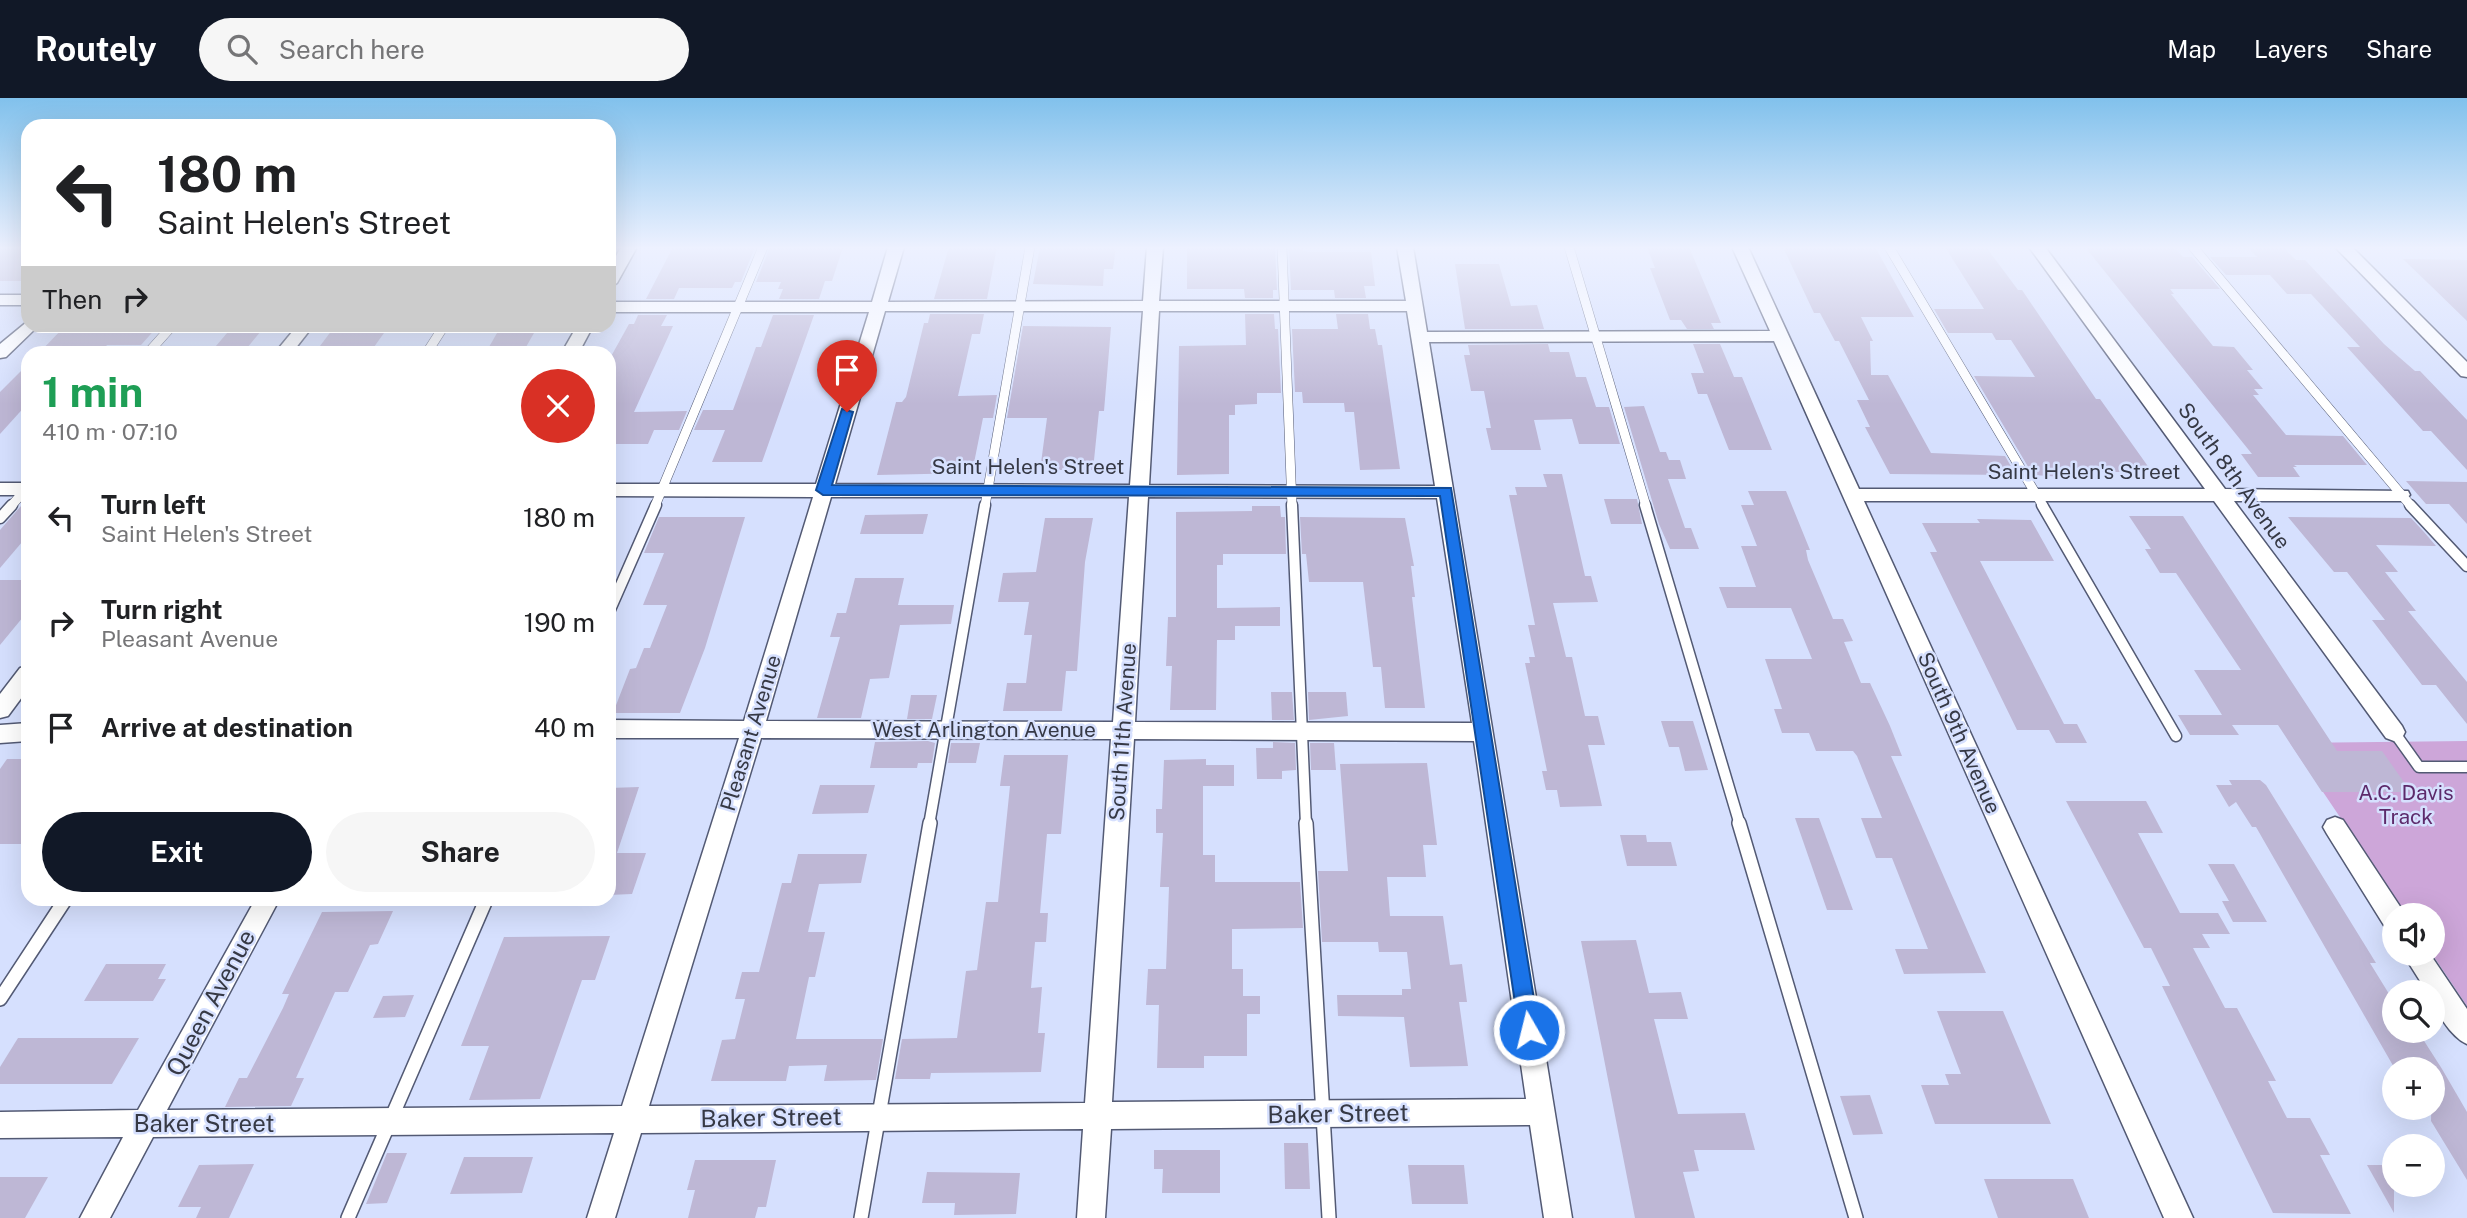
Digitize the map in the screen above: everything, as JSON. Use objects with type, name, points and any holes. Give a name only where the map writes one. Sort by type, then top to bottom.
[{"type":"street","name":"Pleasant Avenue","points":[[601,1218],[753,729],[879,299]]},
{"type":"street","name":"South 11th Avenue","points":[[1091,1218],[1151,299]]},
{"type":"street","points":[[1412,299],[1446,492],[1558,1218]]},
{"type":"street","name":"South 9th Avenue","points":[[1763,299],[2179,1218]]},
{"type":"street","name":"South 8th Avenue","points":[[2075,299],[2394,732]]},
{"type":"street","points":[[2395,299],[2467,372]]},
{"type":"street","points":[[0,300],[21,300]]},
{"type":"street","points":[[616,307],[1413,306]]},
{"type":"street","points":[[0,353],[21,333]]},
{"type":"street","points":[[1419,337],[1779,336]]},
{"type":"street","points":[[0,489],[21,489]]},
{"type":"street","name":"Saint Helen's Street","points":[[616,490],[1446,492]]},
{"type":"street","name":"Saint Helen's Street","points":[[1851,495],[2401,495]]},
{"type":"street","points":[[0,710],[21,683]]},
{"type":"street","name":"West Arlington Avenue","points":[[616,729],[1484,732]]},
{"type":"street","points":[[0,734],[21,733]]},
{"type":"street","points":[[2334,827],[2384,903]]},
{"type":"street","name":"Queen Avenue","points":[[94,1218],[264,906]]},
{"type":"street","points":[[2424,966],[2467,1032]]},
{"type":"street","name":"Baker Street","points":[[0,1125],[1541,1112]]},
{"type":"lane","points":[[616,595],[709,382],[739,299]]},
{"type":"lane","points":[[861,1218],[1020,299]]},
{"type":"lane","points":[[1283,299],[1301,731],[1329,1218]]},
{"type":"lane","points":[[1585,299],[1856,1218]]},
{"type":"lane","points":[[1920,299],[2176,736]]},
{"type":"lane","points":[[2237,299],[2401,495],[2467,566]]},
{"type":"lane","points":[[0,518],[21,495]]},
{"type":"lane","points":[[2394,732],[2418,766],[2467,767]]},
{"type":"lane","points":[[0,999],[61,906]]},
{"type":"lane","points":[[348,1218],[483,906]]},
{"type":"green space","name":"A.C. Davis Track","points":[[2467,741],[2467,1006],[2440,966],[2445,966],[2445,903],[2398,903],[2290,743]]},
{"type":"building","points":[[1460,299],[1509,299],[1511,306],[1537,305],[1544,329],[1465,329]]},
{"type":"building","points":[[1662,299],[1711,299],[1721,323],[1711,323],[1714,329],[1687,329],[1681,320],[1670,320]]},
{"type":"building","points":[[1808,299],[1904,299],[1914,317],[1861,317],[1873,341],[1870,341],[1871,375],[1888,375],[1931,453],[2005,456],[2016,475],[1890,474],[1865,427],[1870,427],[1857,400],[1869,400],[1839,341],[1835,341],[1820,313],[1814,313]]},
{"type":"building","points":[[1978,299],[2028,299],[2096,399],[2100,399],[2152,472],[2092,472],[2096,479],[2033,475],[1974,376],[2035,377],[2011,340],[1996,340],[1992,333],[1948,333],[1934,309],[1984,309]]},
{"type":"building","points":[[2127,299],[2175,299],[2213,346],[2234,347],[2253,370],[2247,370],[2263,389],[2254,389],[2259,395],[2253,395],[2286,435],[2343,436],[2367,465],[2294,465],[2300,477],[2258,477],[2241,454],[2252,454]]},
{"type":"building","points":[[2316,299],[2342,299],[2384,344],[2415,371],[2420,371],[2467,420],[2467,470],[2431,431],[2423,431],[2347,347],[2360,347]]},
{"type":"building","points":[[2445,299],[2467,299],[2467,321]]},
{"type":"building","points":[[930,314],[984,314],[980,334],[972,334],[958,396],[997,395],[993,418],[983,418],[972,473],[877,475],[896,402],[902,402],[906,397],[924,323],[928,323]]},
{"type":"building","points":[[1245,314],[1274,314],[1275,329],[1278,329],[1281,393],[1257,393],[1257,404],[1235,405],[1235,415],[1229,415],[1229,474],[1177,475],[1179,346],[1246,345]]},
{"type":"building","points":[[1336,314],[1368,314],[1370,329],[1375,329],[1378,345],[1382,345],[1400,469],[1360,470],[1354,412],[1345,412],[1344,403],[1303,403],[1302,392],[1295,392],[1292,329],[1338,329]]},
{"type":"building","points":[[638,315],[667,315],[661,326],[673,326],[634,412],[687,411],[679,430],[654,430],[648,444],[616,444],[616,347],[629,324],[634,324]]},
{"type":"building","points":[[773,315],[814,315],[762,462],[712,462],[725,430],[694,430],[703,410],[733,410],[756,347],[761,347]]},
{"type":"building","points":[[1023,326],[1111,327],[1104,411],[1099,411],[1093,470],[1051,470],[1052,463],[1041,463],[1047,418],[1007,418]]},
{"type":"building","points":[[58,333],[152,333],[141,345],[46,346]]},
{"type":"building","points":[[227,333],[259,333],[249,346],[216,346]]},
{"type":"building","points":[[330,333],[384,333],[375,346],[320,346]]},
{"type":"building","points":[[497,333],[534,333],[527,346],[490,346]]},
{"type":"building","points":[[1548,344],[1550,352],[1569,352],[1576,377],[1586,377],[1596,407],[1609,407],[1620,444],[1579,444],[1572,419],[1534,420],[1541,450],[1491,450],[1486,428],[1491,428],[1484,391],[1471,391],[1464,355],[1470,355],[1468,345]]},
{"type":"building","points":[[1693,344],[1720,344],[1734,377],[1742,377],[1772,450],[1729,450],[1707,394],[1698,394],[1691,373],[1704,373]]},
{"type":"building","points":[[21,371],[21,411],[0,434],[0,392]]},
{"type":"building","points":[[1644,406],[1660,452],[1666,452],[1669,460],[1680,460],[1686,479],[1668,479],[1685,528],[1691,528],[1699,549],[1670,549],[1659,524],[1624,407]]},
{"type":"building","points":[[1543,474],[1562,474],[1585,576],[1591,576],[1598,602],[1553,603],[1566,657],[1572,657],[1585,716],[1598,716],[1605,745],[1588,745],[1602,806],[1560,807],[1557,790],[1546,790],[1542,771],[1547,771],[1525,663],[1530,663],[1529,657],[1535,657],[1528,625],[1535,625],[1509,495],[1517,495],[1515,487],[1547,487]]},
{"type":"building","points":[[2406,481],[2467,482],[2467,524],[2449,504],[2426,504]]},
{"type":"building","points":[[1748,491],[1786,491],[1810,550],[1806,550],[1808,560],[1833,619],[1843,619],[1853,641],[1844,642],[1861,683],[1870,683],[1890,726],[1902,756],[1891,756],[1986,973],[1904,974],[1895,949],[1928,949],[1892,858],[1876,858],[1861,818],[1882,818],[1857,756],[1853,751],[1816,751],[1809,733],[1782,733],[1774,709],[1782,709],[1765,659],[1812,659],[1791,608],[1727,608],[1719,587],[1756,587],[1741,546],[1757,546],[1741,505],[1754,505]]},
{"type":"building","points":[[1604,499],[1637,499],[1642,524],[1611,524]]},
{"type":"building","points":[[21,506],[21,543],[0,568],[0,530]]},
{"type":"building","points":[[1252,506],[1280,506],[1281,517],[1285,517],[1286,554],[1223,554],[1223,565],[1217,565],[1217,608],[1280,607],[1280,626],[1235,626],[1235,640],[1217,640],[1216,710],[1170,710],[1172,666],[1166,666],[1168,617],[1176,617],[1176,512],[1252,511]]},
{"type":"building","points":[[928,514],[923,534],[860,534],[865,515]]},
{"type":"building","points":[[2129,516],[2183,516],[2337,751],[2382,751],[2411,792],[2322,792],[2278,725],[2232,725],[2239,735],[2190,735],[2178,715],[2222,715],[2194,670],[2241,670],[2176,573],[2160,573],[2145,549],[2151,549]]},
{"type":"building","points":[[659,517],[745,517],[705,648],[680,713],[616,713],[616,705],[630,669],[636,668],[644,648],[650,648],[667,605],[643,605],[664,553],[644,553]]},
{"type":"building","points":[[1300,517],[1405,518],[1414,566],[1411,566],[1415,597],[1412,597],[1425,708],[1385,708],[1381,667],[1373,667],[1363,582],[1309,582],[1306,554],[1302,554]]},
{"type":"building","points":[[2288,517],[2411,518],[2424,532],[2436,546],[2376,545],[2398,572],[2385,572],[2416,611],[2408,611],[2467,682],[2467,724],[2436,685],[2422,685],[2372,620],[2385,620],[2347,572],[2334,572]]},
{"type":"building","points":[[1045,518],[1093,518],[1085,562],[1077,671],[1066,671],[1062,711],[1003,711],[1007,683],[1026,683],[1032,635],[1024,635],[1029,602],[998,602],[1003,573],[1036,572]]},
{"type":"building","points":[[1977,519],[2031,520],[2054,561],[1980,561],[2064,724],[2077,724],[2087,743],[2056,743],[2049,730],[2017,730],[1930,552],[1937,552],[1922,523],[1980,523]]},
{"type":"building","points":[[855,578],[904,578],[898,605],[954,605],[951,624],[900,625],[889,678],[870,679],[861,718],[817,718],[840,637],[830,637],[837,613],[846,613]]},
{"type":"building","points":[[0,580],[21,580],[21,620],[0,645]]},
{"type":"building","points":[[1271,692],[1292,692],[1294,720],[1272,720]]},
{"type":"building","points":[[1308,692],[1346,692],[1348,716],[1309,720]]},
{"type":"building","points":[[911,695],[937,695],[932,719],[907,719]]},
{"type":"building","points":[[1661,721],[1693,721],[1708,770],[1685,771],[1679,747],[1669,747]]},
{"type":"building","points":[[875,742],[935,743],[932,763],[918,763],[917,768],[870,768]]},
{"type":"building","points":[[1273,742],[1295,743],[1296,770],[1282,771],[1282,779],[1257,779],[1256,748],[1273,748]]},
{"type":"building","points":[[951,743],[980,743],[976,763],[948,763]]},
{"type":"building","points":[[1310,743],[1334,743],[1336,770],[1311,770]]},
{"type":"building","points":[[1004,755],[1068,755],[1061,834],[1047,834],[1040,913],[1048,913],[1046,942],[1035,942],[1031,988],[1042,987],[1038,1033],[1045,1033],[1041,1072],[931,1073],[930,1079],[895,1079],[902,1039],[957,1038],[966,971],[977,970],[986,902],[998,902],[1010,786],[1000,786]]},
{"type":"building","points":[[7,759],[21,759],[21,844],[0,844],[0,769]]},
{"type":"building","points":[[1206,759],[1206,765],[1234,765],[1234,786],[1203,786],[1203,855],[1215,855],[1215,882],[1300,882],[1303,928],[1232,929],[1232,969],[1243,969],[1243,996],[1260,996],[1260,1014],[1247,1014],[1247,1056],[1204,1056],[1204,1068],[1157,1068],[1159,1005],[1146,1005],[1148,969],[1166,969],[1169,887],[1160,887],[1163,833],[1156,833],[1156,809],[1162,809],[1164,760]]},
{"type":"building","points":[[1427,763],[1437,845],[1423,845],[1426,877],[1387,877],[1390,916],[1443,916],[1450,965],[1462,964],[1467,1002],[1459,1002],[1468,1066],[1410,1067],[1404,1017],[1338,1016],[1337,995],[1402,995],[1402,989],[1411,989],[1407,952],[1379,952],[1378,942],[1322,942],[1318,871],[1348,871],[1340,764]]},
{"type":"building","points":[[2229,780],[2260,780],[2266,785],[2376,963],[2370,963],[2382,982],[2382,1043],[2425,1043],[2434,1057],[2388,1057],[2256,827],[2252,827],[2236,802],[2229,807],[2216,785],[2232,785]]},
{"type":"building","points":[[820,785],[875,785],[868,813],[812,814]]},
{"type":"building","points":[[639,787],[617,853],[646,853],[632,894],[616,895],[616,788]]},
{"type":"building","points":[[2066,801],[2146,801],[2163,833],[2138,833],[2180,913],[2218,913],[2230,934],[2202,934],[2210,948],[2193,948],[2225,1008],[2237,1008],[2276,1081],[2268,1081],[2287,1118],[2310,1118],[2330,1155],[2320,1155],[2351,1214],[2273,1213],[2162,986],[2170,986],[2151,948],[2144,948]]},
{"type":"building","points":[[1795,818],[1819,818],[1853,910],[1827,910]]},
{"type":"building","points":[[1620,835],[1646,835],[1647,842],[1671,842],[1677,866],[1627,866]]},
{"type":"building","points":[[798,854],[867,854],[861,883],[819,884],[808,932],[825,932],[815,977],[809,977],[796,1039],[883,1039],[876,1080],[824,1081],[827,1065],[789,1066],[786,1081],[711,1081],[722,1040],[735,1039],[745,999],[735,999],[742,972],[759,972],[782,883],[791,883]]},
{"type":"building","points":[[2208,864],[2234,864],[2267,922],[2233,922],[2222,901],[2229,901]]},
{"type":"building","points":[[393,911],[378,944],[370,945],[348,992],[335,992],[296,1078],[304,1078],[291,1106],[225,1107],[239,1078],[247,1078],[283,1008],[289,994],[282,994],[322,912]]},
{"type":"building","points":[[610,936],[595,980],[582,980],[540,1099],[469,1100],[489,1046],[461,1046],[504,937]]},
{"type":"building","points":[[1636,940],[1649,993],[1681,992],[1688,1019],[1654,1019],[1678,1114],[1745,1113],[1755,1150],[1694,1150],[1699,1171],[1683,1172],[1695,1218],[1635,1218],[1581,941]]},
{"type":"building","points":[[106,964],[166,964],[158,979],[166,979],[153,1001],[84,1001]]},
{"type":"building","points":[[414,995],[405,1017],[373,1018],[383,996]]},
{"type":"building","points":[[1937,1011],[2003,1011],[2051,1124],[1935,1124],[1921,1085],[1949,1085],[1945,1074],[1961,1074]]},
{"type":"building","points":[[18,1038],[139,1038],[112,1084],[0,1084],[0,1067]]},
{"type":"building","points":[[2445,1074],[2467,1112],[2467,1180],[2445,1144],[2445,1134],[2439,1134],[2431,1121],[2445,1120]]},
{"type":"building","points":[[1870,1095],[1883,1134],[1853,1135],[1840,1096]]},
{"type":"building","points":[[1284,1143],[1308,1143],[1310,1189],[1285,1189]]},
{"type":"building","points":[[1154,1150],[1220,1150],[1220,1193],[1162,1193],[1163,1169],[1154,1169]]},
{"type":"building","points":[[387,1153],[407,1153],[387,1203],[366,1204]]},
{"type":"building","points":[[464,1157],[533,1157],[522,1193],[450,1194]]},
{"type":"building","points":[[695,1160],[776,1160],[766,1207],[758,1207],[755,1218],[688,1218],[695,1190],[687,1190]]},
{"type":"building","points":[[254,1164],[229,1218],[196,1218],[201,1207],[178,1207],[199,1165]]},
{"type":"building","points":[[1408,1165],[1464,1165],[1468,1204],[1412,1204]]},
{"type":"building","points":[[2367,1165],[2382,1165],[2382,1192]]},
{"type":"building","points":[[927,1172],[1020,1173],[1016,1214],[954,1215],[955,1203],[922,1203]]},
{"type":"building","points":[[0,1177],[48,1177],[25,1218],[0,1218]]},
{"type":"building","points":[[1984,1179],[2073,1179],[2089,1218],[1998,1218]]},
{"type":"building","points":[[2385,1197],[2394,1197],[2394,1213]]},
{"type":"route","points":[[847,412],[823,490],[1446,492],[1529,1030]]}]
